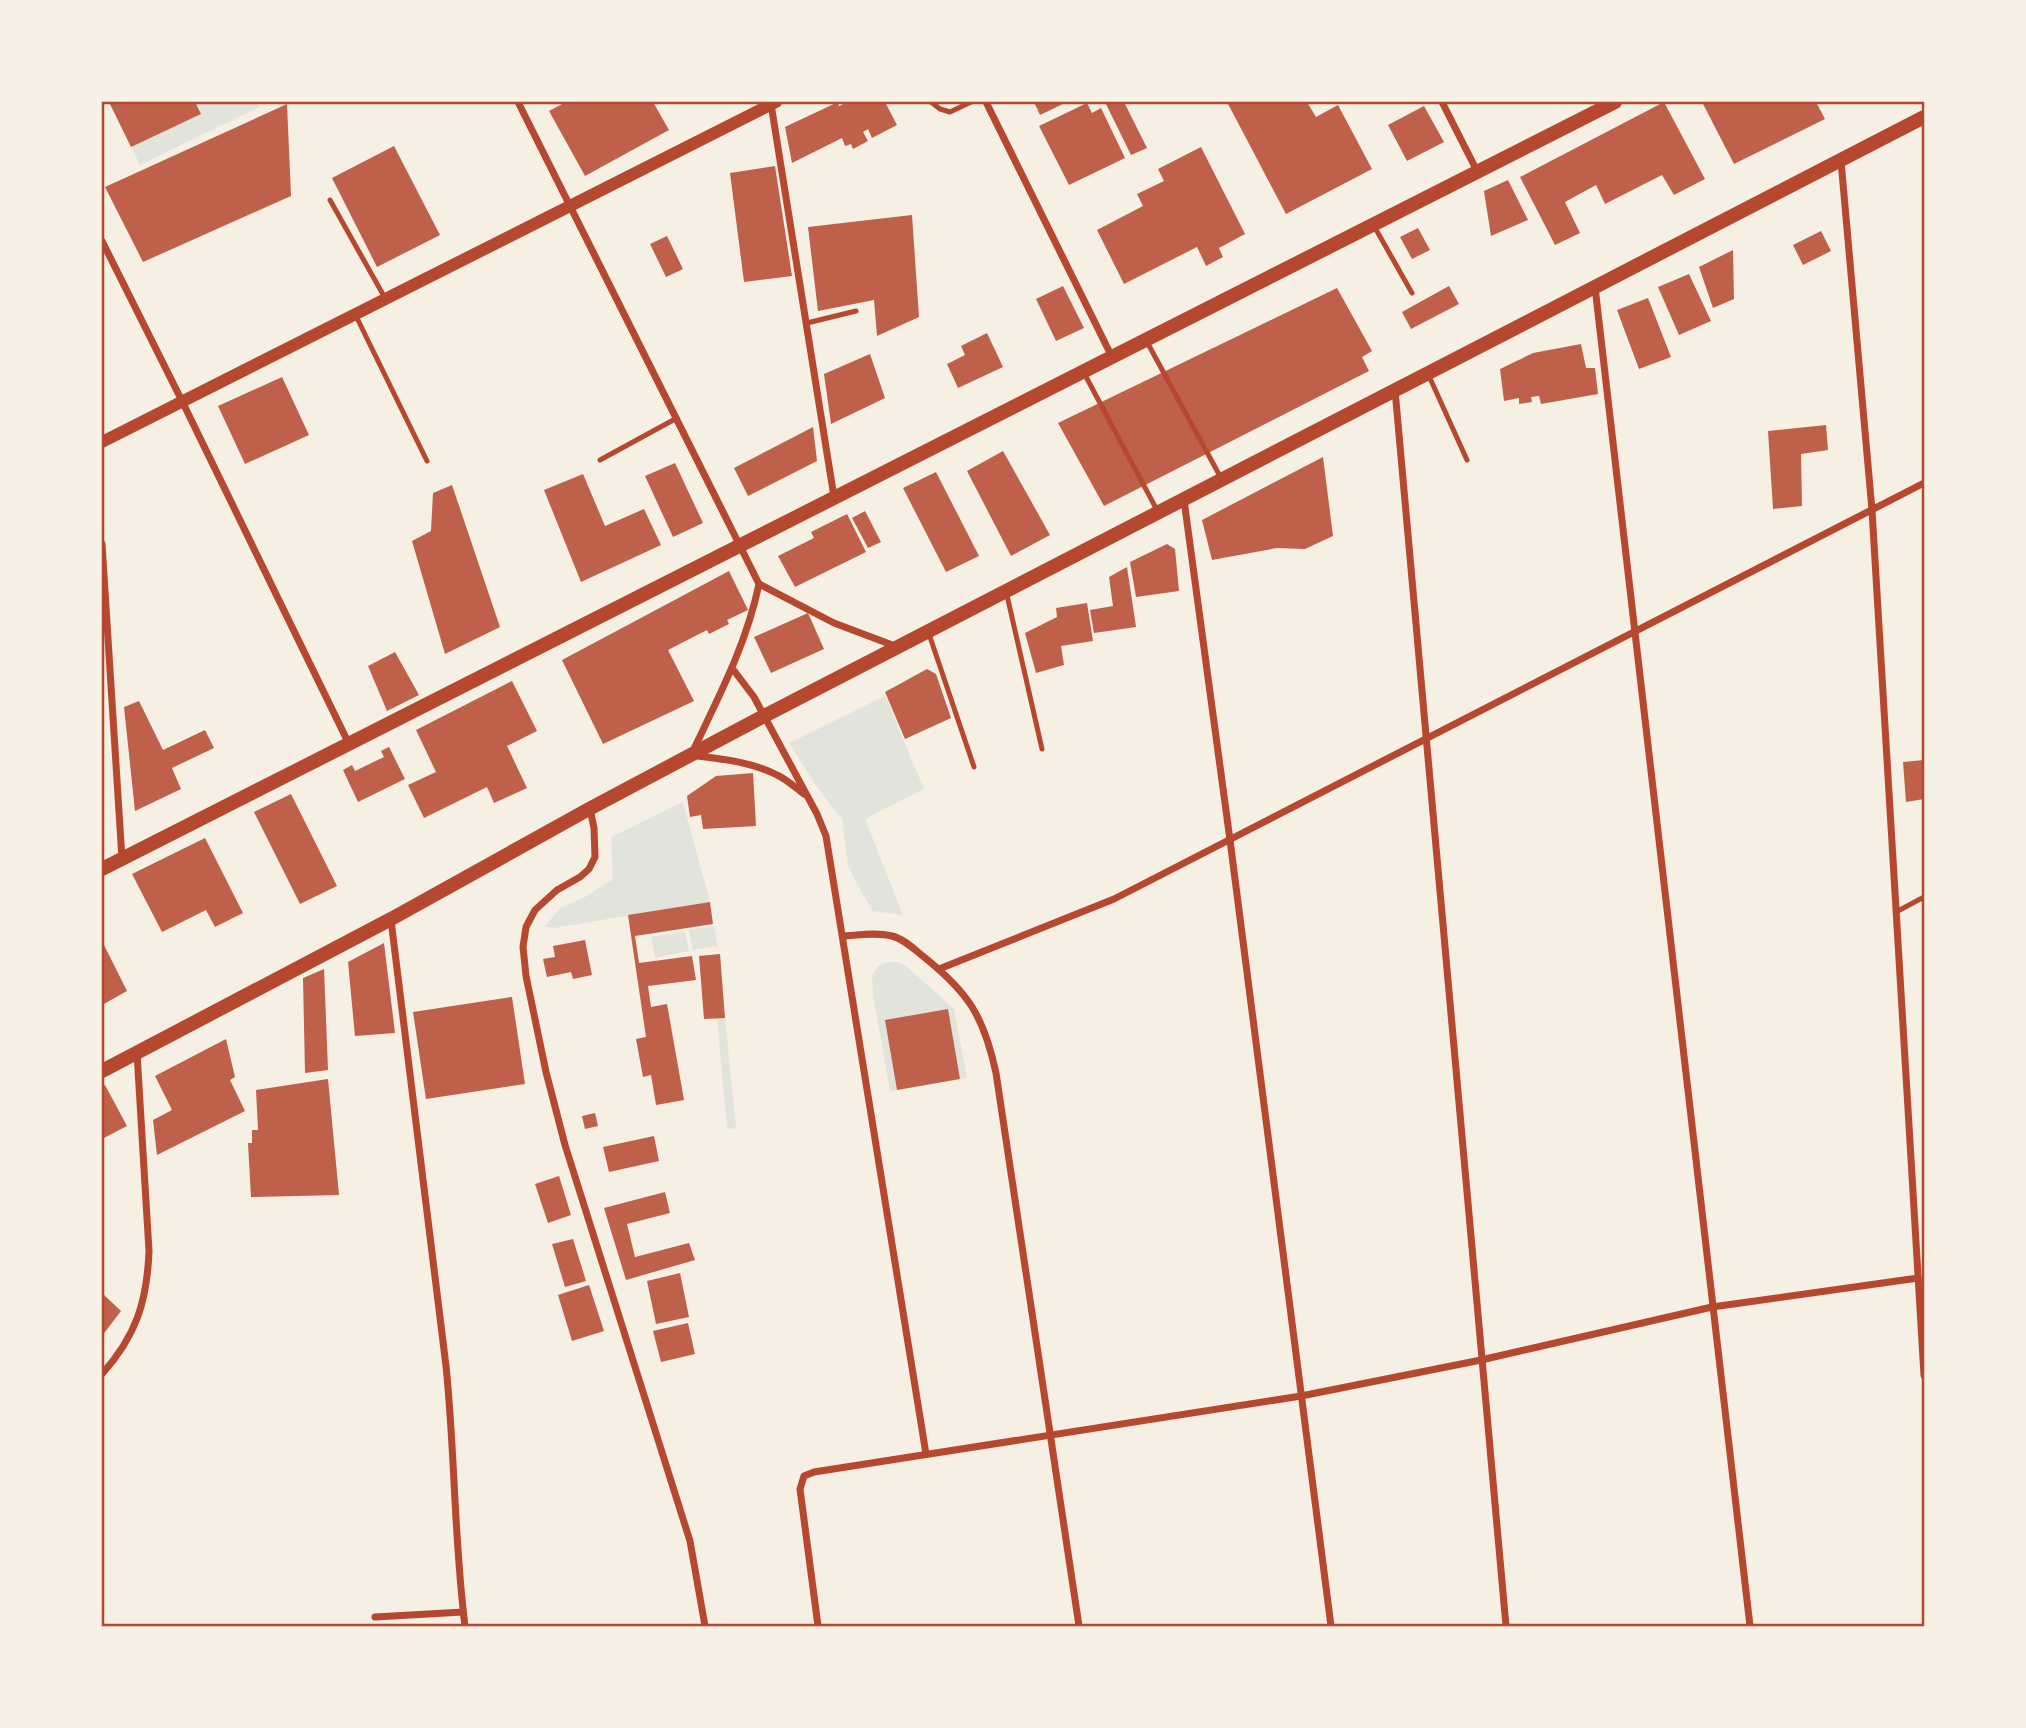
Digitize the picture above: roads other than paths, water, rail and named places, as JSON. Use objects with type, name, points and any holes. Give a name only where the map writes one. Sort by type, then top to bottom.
[{"type":"main road","points":[[102,869],[1615,102]]},
{"type":"main road","points":[[102,1071],[391,919],[764,716],[1924,117]]},
{"type":"street","points":[[517,102],[759,584],[752,616],[732,668],[691,755],[756,766],[778,775],[807,795]]},
{"type":"street","points":[[986,102],[1112,357]]},
{"type":"street","points":[[1442,102],[1477,171]]},
{"type":"street","points":[[102,442],[774,103],[834,498]]},
{"type":"street","points":[[1841,160],[1872,510],[1924,1375]]},
{"type":"street","points":[[102,241],[349,744]]},
{"type":"street","points":[[1595,286],[1750,1626]]},
{"type":"street","points":[[1395,390],[1506,1626]]},
{"type":"street","points":[[939,969],[1114,899],[1924,483]]},
{"type":"street","points":[[1184,499],[1331,1626]]},
{"type":"street","points":[[102,544],[122,859]]},
{"type":"street","points":[[759,584],[834,623],[899,647]]},
{"type":"street","points":[[732,668],[754,697],[823,826],[926,1454]]},
{"type":"street","points":[[589,809],[594,828],[595,856],[589,869],[557,890],[535,910],[526,928],[523,947],[526,976],[565,1145],[690,1541],[705,1626]]},
{"type":"street","points":[[391,919],[446,1366],[459,1577],[465,1626]]},
{"type":"street","points":[[843,936],[876,934],[893,936],[906,943],[939,969],[961,991],[976,1012],[991,1051],[1079,1626]]},
{"type":"street","points":[[102,1374],[133,1332],[144,1304],[148,1280],[149,1251],[137,1053]]},
{"type":"street","points":[[818,1626],[800,1489],[804,1476],[814,1472],[1301,1396],[1481,1360],[1712,1307],[1918,1278]]},
{"type":"street","points":[[375,1616],[463,1612]]},
{"type":"lane","points":[[931,102],[950,112],[971,102]]},
{"type":"lane","points":[[330,200],[385,299]]},
{"type":"lane","points":[[1373,224],[1412,293]]},
{"type":"lane","points":[[807,323],[856,311]]},
{"type":"lane","points":[[355,314],[427,461]]},
{"type":"lane","points":[[1145,340],[1222,479]]},
{"type":"lane","points":[[1083,371],[1158,512]]},
{"type":"lane","points":[[1427,373],[1467,460]]},
{"type":"lane","points":[[600,460],[677,418]]},
{"type":"lane","points":[[1006,591],[1042,749]]},
{"type":"lane","points":[[928,631],[974,767]]},
{"type":"lane","points":[[1896,912],[1924,897]]}]
